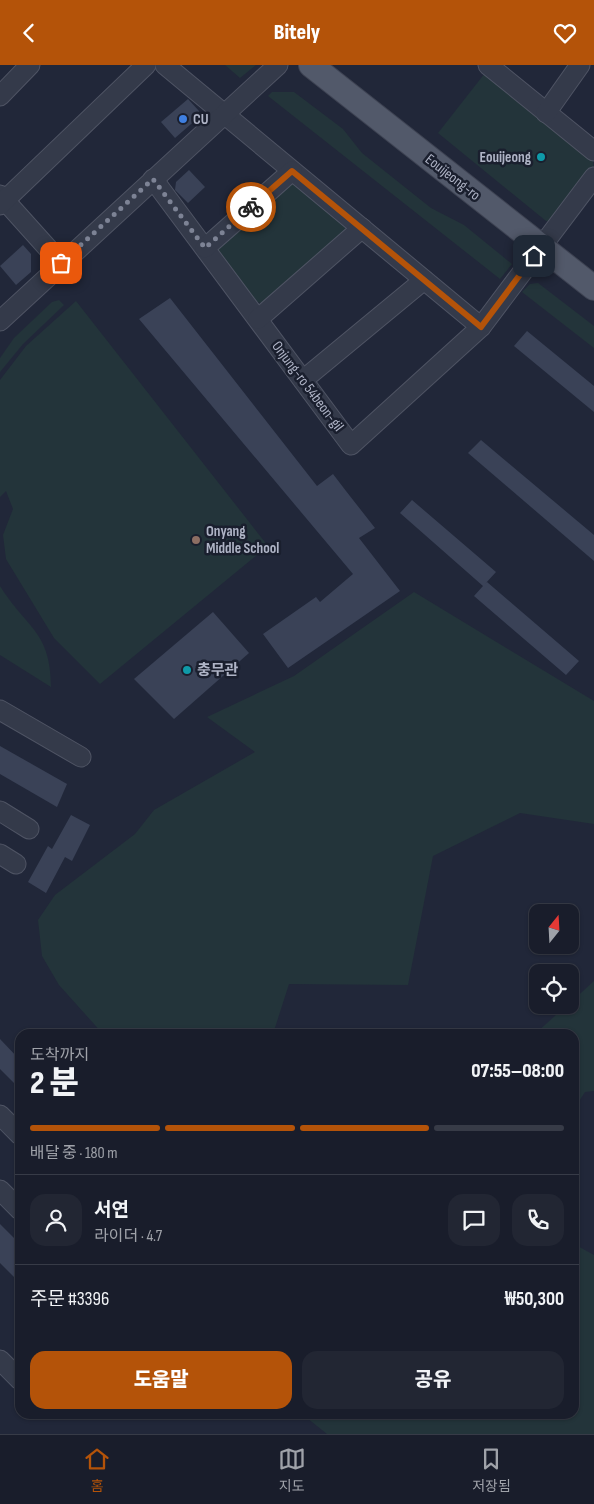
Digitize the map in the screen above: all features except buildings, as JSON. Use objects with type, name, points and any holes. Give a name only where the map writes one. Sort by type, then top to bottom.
[{"type":"main road","name":"Eouijeong-ro","points":[[312,65],[594,289]]},
{"type":"street","points":[[0,96],[30,65]]},
{"type":"street","points":[[61,263],[2,200],[146,65]]},
{"type":"street","points":[[164,65],[481,327]]},
{"type":"street","points":[[0,321],[278,65]]},
{"type":"street","points":[[488,65],[594,151]]},
{"type":"street","points":[[546,113],[580,65]]},
{"type":"street","points":[[205,248],[292,171]]},
{"type":"street","name":"Onjung-ro 54beon-gil","points":[[153,179],[351,445],[481,327],[594,177]]},
{"type":"street","points":[[258,319],[362,228]]},
{"type":"street","points":[[303,381],[424,280]]},
{"type":"street","points":[[0,710],[81,757]]},
{"type":"street","points":[[0,811],[29,829]]},
{"type":"street","points":[[0,1115],[15,1130]]},
{"type":"street","points":[[0,1360],[15,1375]]},
{"type":"shaded area","points":[[225,65],[256,65],[240,78]]},
{"type":"shaded area","points":[[485,73],[593,161],[594,169],[554,221],[546,221],[438,133]]},
{"type":"shaded area","points":[[272,92],[294,92],[343,129],[362,153],[431,208],[464,225],[512,264],[500,279],[268,96]]},
{"type":"shaded area","points":[[289,183],[298,183],[345,224],[345,237],[263,303],[255,302],[217,251],[220,244]]},
{"type":"shaded area","points":[[538,283],[594,326],[594,348],[522,292],[530,284]]},
{"type":"shaded area","points":[[59,300],[64,305],[23,344],[0,372],[0,358],[14,338],[52,302]]},
{"type":"shaded area","points":[[76,301],[268,546],[100,684],[54,638],[6,559],[3,535],[13,509],[6,491],[0,497],[0,380],[26,346]]},
{"type":"shaded area","points":[[0,586],[42,642],[47,653],[50,668],[51,687],[0,655]]},
{"type":"shaded area","points":[[414,592],[594,701],[594,824],[520,813],[433,856],[408,985],[289,984],[275,1029],[99,1029],[59,985],[42,956],[38,920],[55,895],[135,834],[154,810],[255,752],[207,717],[294,676]]},
{"type":"shaded area","points":[[594,981],[594,1091],[585,1092],[579,1101],[579,1029],[541,1029],[557,1014],[579,1014],[579,995]]},
{"type":"shaded area","points":[[579,1247],[594,1255],[594,1434],[327,1434],[308,1419],[579,1419]]},
{"type":"way so far","points":[[61,263],[153,179],[205,248],[251,207]]},
{"type":"place","name":"CU","points":[[183,119]]},
{"type":"place","name":"Eouijeong","points":[[541,157]]},
{"type":"place","name":"Onyang Middle School","points":[[196,540]]},
{"type":"place","name":"충무관","points":[[187,670]]},
{"type":"route","points":[[251,207],[292,171],[481,327],[534,256]]}]
